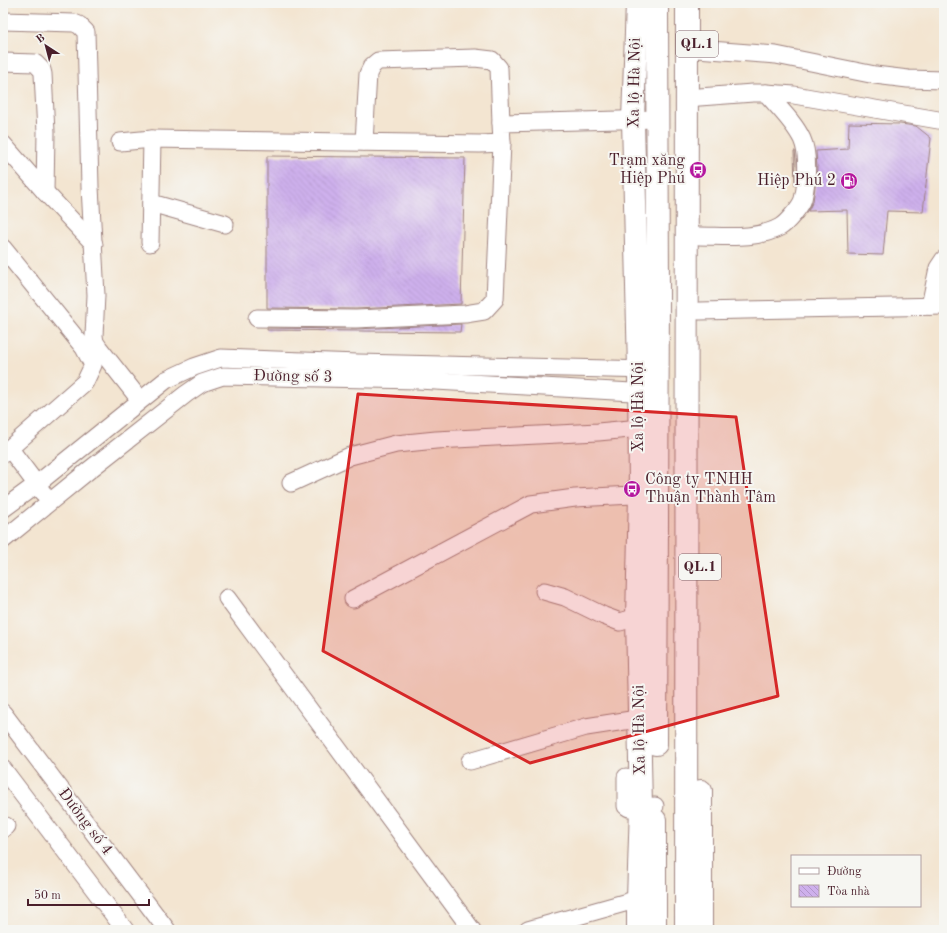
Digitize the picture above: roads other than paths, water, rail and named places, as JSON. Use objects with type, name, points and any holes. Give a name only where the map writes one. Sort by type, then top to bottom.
[{"type":"highway","name":"Xa lộ Hà Nội","points":[[637,3],[634,120],[649,392],[647,620],[648,806],[646,896],[638,930]]},
{"type":"highway","name":"Xa lộ Hà Nội","points":[[648,370],[658,298],[657,3]]},
{"type":"highway","name":"QL.1","points":[[687,3],[687,206],[692,311],[701,930]]},
{"type":"highway","name":"QL.1","points":[[686,91],[697,49],[699,3]]},
{"type":"highway","name":"QL.1","points":[[686,930],[692,311],[699,236],[698,223],[687,206]]},
{"type":"highway","name":"Xa lộ Hà Nội","points":[[646,896],[655,930]]},
{"type":"street","points":[[3,21],[74,23],[79,25],[86,32],[90,187],[96,295],[94,336],[95,342],[140,400]]},
{"type":"street","points":[[697,49],[776,55],[875,75],[908,79],[944,80]]},
{"type":"street","points":[[257,318],[356,319],[465,314],[484,311],[495,299],[502,143],[499,68],[492,60],[475,58],[378,61],[372,66],[368,74],[364,142]]},
{"type":"street","points":[[3,62],[35,63],[42,70],[46,132],[45,192]]},
{"type":"street","points":[[686,91],[794,95],[944,121]]},
{"type":"street","points":[[699,236],[752,236],[765,233],[781,227],[794,214],[803,200],[806,182],[807,152],[802,138],[793,124],[766,93]]},
{"type":"street","points":[[501,123],[657,119]]},
{"type":"street","points":[[120,142],[152,139],[480,144],[502,143]]},
{"type":"street","points":[[150,243],[152,139]]},
{"type":"street","points":[[3,144],[45,192],[94,244]]},
{"type":"street","points":[[151,203],[225,224]]},
{"type":"street","points":[[3,248],[84,348],[93,366],[85,382],[7,451],[37,484],[49,502]]},
{"type":"street","points":[[692,311],[937,306],[938,268],[944,259]]},
{"type":"street","name":"Đường số 3","points":[[3,509],[37,484],[166,380],[194,367],[221,358],[350,363],[648,370]]},
{"type":"street","points":[[194,367],[202,383]]},
{"type":"street","name":"Đường số 3","points":[[3,540],[186,394],[202,383],[223,376],[418,380],[649,392]]},
{"type":"street","points":[[291,483],[350,456],[396,444],[436,440],[598,432],[648,427]]},
{"type":"street","points":[[353,599],[531,504],[575,498],[648,495]]},
{"type":"street","points":[[544,591],[565,597],[620,622],[647,620]]},
{"type":"street","points":[[227,598],[472,930]]},
{"type":"street","name":"Đường số 4","points":[[3,713],[168,930]]},
{"type":"street","points":[[470,761],[586,727],[648,717]]},
{"type":"street","name":"Đường số 4","points":[[3,769],[125,930]]},
{"type":"street","points":[[626,776],[626,806],[629,808],[648,806]]},
{"type":"street","points":[[528,930],[646,896]]},
{"type":"place","name":"Trạm xăng Hiệp Phú","points":[[698,170]]},
{"type":"place","name":"Hiệp Phú 2","points":[[849,181]]},
{"type":"place","name":"Công ty TNHH Thuận Thành Tâm","points":[[632,489]]}]
